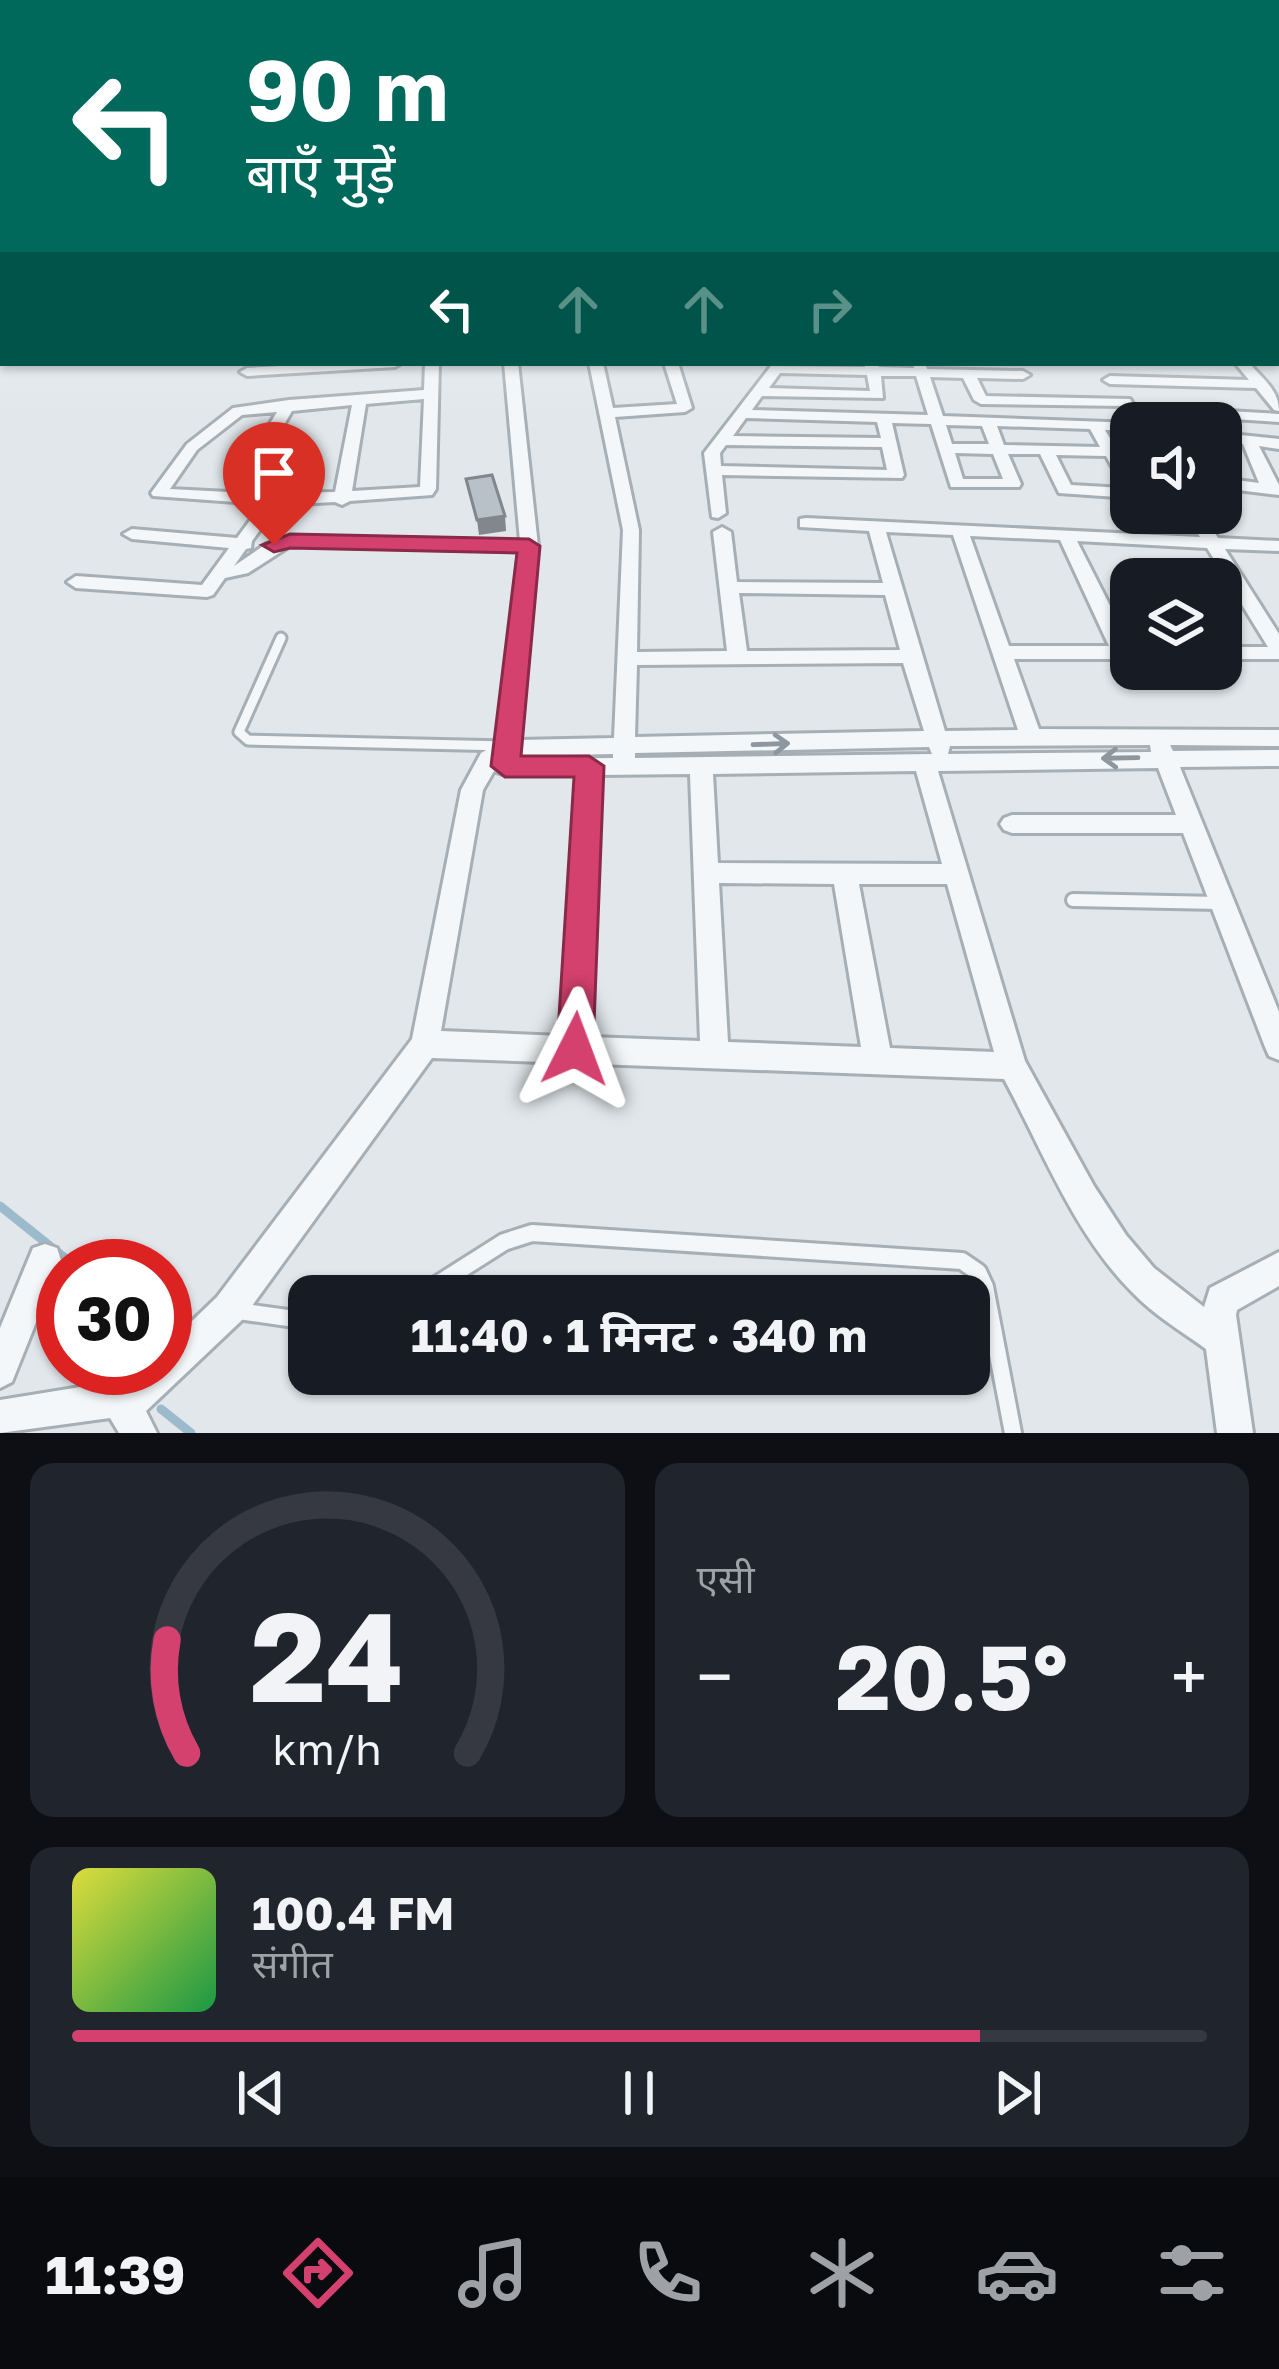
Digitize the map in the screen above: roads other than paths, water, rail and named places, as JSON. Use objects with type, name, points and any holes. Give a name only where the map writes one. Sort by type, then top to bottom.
[{"type":"street","points":[[247,372],[311,366]]},
{"type":"street","points":[[314,402],[322,366]]},
{"type":"street","points":[[431,394],[238,411],[192,447],[159,493],[342,500],[428,489],[432,366]]},
{"type":"street","points":[[0,1418],[130,1418],[140,1396],[229,1310],[425,1044],[472,790],[503,755],[529,546],[511,366]]},
{"type":"street","points":[[597,366],[631,530],[624,757]]},
{"type":"street","points":[[608,413],[685,408],[672,366]]},
{"type":"street","points":[[1102,366],[1125,402]]},
{"type":"street","points":[[1245,366],[1279,407]]},
{"type":"street","points":[[761,392],[878,395],[872,367]]},
{"type":"street","points":[[738,658],[712,453],[779,368],[920,368],[969,375],[1020,369],[1048,424]]},
{"type":"street","points":[[920,368],[957,484],[1012,485],[988,423]]},
{"type":"street","points":[[969,375],[979,399],[1125,402]]},
{"type":"street","points":[[1111,380],[1261,384]]},
{"type":"street","points":[[1171,382],[1185,402]]},
{"type":"street","points":[[342,500],[360,399]]},
{"type":"street","points":[[232,499],[289,404]]},
{"type":"street","points":[[744,415],[1110,425]]},
{"type":"street","points":[[1242,418],[1279,418]]},
{"type":"street","points":[[712,470],[891,476],[897,473],[884,419]]},
{"type":"street","points":[[1095,425],[1110,452]]},
{"type":"street","points":[[1242,439],[1279,444]]},
{"type":"street","points":[[726,440],[889,443]]},
{"type":"street","points":[[1249,440],[1274,490]]},
{"type":"street","points":[[945,448],[1110,452]]},
{"type":"street","points":[[1046,450],[1065,490],[1110,490]]},
{"type":"street","points":[[1242,486],[1274,490]]},
{"type":"street","points":[[76,582],[200,592],[212,588],[273,500]]},
{"type":"street","points":[[806,523],[1279,546]]},
{"type":"street","points":[[876,525],[935,754],[956,874],[1012,1066],[1110,1239],[1133,1269],[1177,1309],[1222,1339]]},
{"type":"street","points":[[959,529],[1031,737]]},
{"type":"street","points":[[1206,534],[1279,651]]},
{"type":"street","points":[[132,535],[245,544]]},
{"type":"street","points":[[1066,536],[1110,620]]},
{"type":"street","points":[[223,573],[242,572],[274,545],[290,541],[529,546]]},
{"type":"street","points":[[729,587],[893,589]]},
{"type":"street","points":[[1242,652],[1279,651]]},
{"type":"street","points":[[1001,652],[1110,652]]},
{"type":"street","points":[[627,659],[911,656]]},
{"type":"street","points":[[503,755],[589,766],[624,757],[701,765],[935,754],[1031,737],[1278,754]]},
{"type":"street","points":[[503,755],[1161,748]]},
{"type":"street","points":[[1161,748],[1279,1047]]},
{"type":"street","points":[[701,765],[715,1055]]},
{"type":"street","points":[[575,1049],[589,766]]},
{"type":"street","points":[[1012,824],[1191,824]]},
{"type":"street","points":[[706,873],[956,874]]},
{"type":"street","points":[[845,874],[878,1061]]},
{"type":"street","points":[[425,1044],[1012,1066]]},
{"type":"street","points":[[1235,1433],[1222,1339],[1222,1300],[1279,1268]]},
{"type":"street","points":[[0,1370],[36,1282]]},
{"type":"lane","points":[[281,638],[239,732],[248,740],[503,755]]},
{"type":"lane","points":[[1073,900],[1222,903]]},
{"type":"lane","points":[[452,1275],[504,1242],[532,1233],[962,1262],[979,1275]]},
{"type":"lane","points":[[990,1309],[1013,1433]]},
{"type":"lane","points":[[229,1310],[288,1318]]},
{"type":"waterway","points":[[0,1206],[41,1239]]},
{"type":"waterway","points":[[161,1409],[191,1433]]}]
